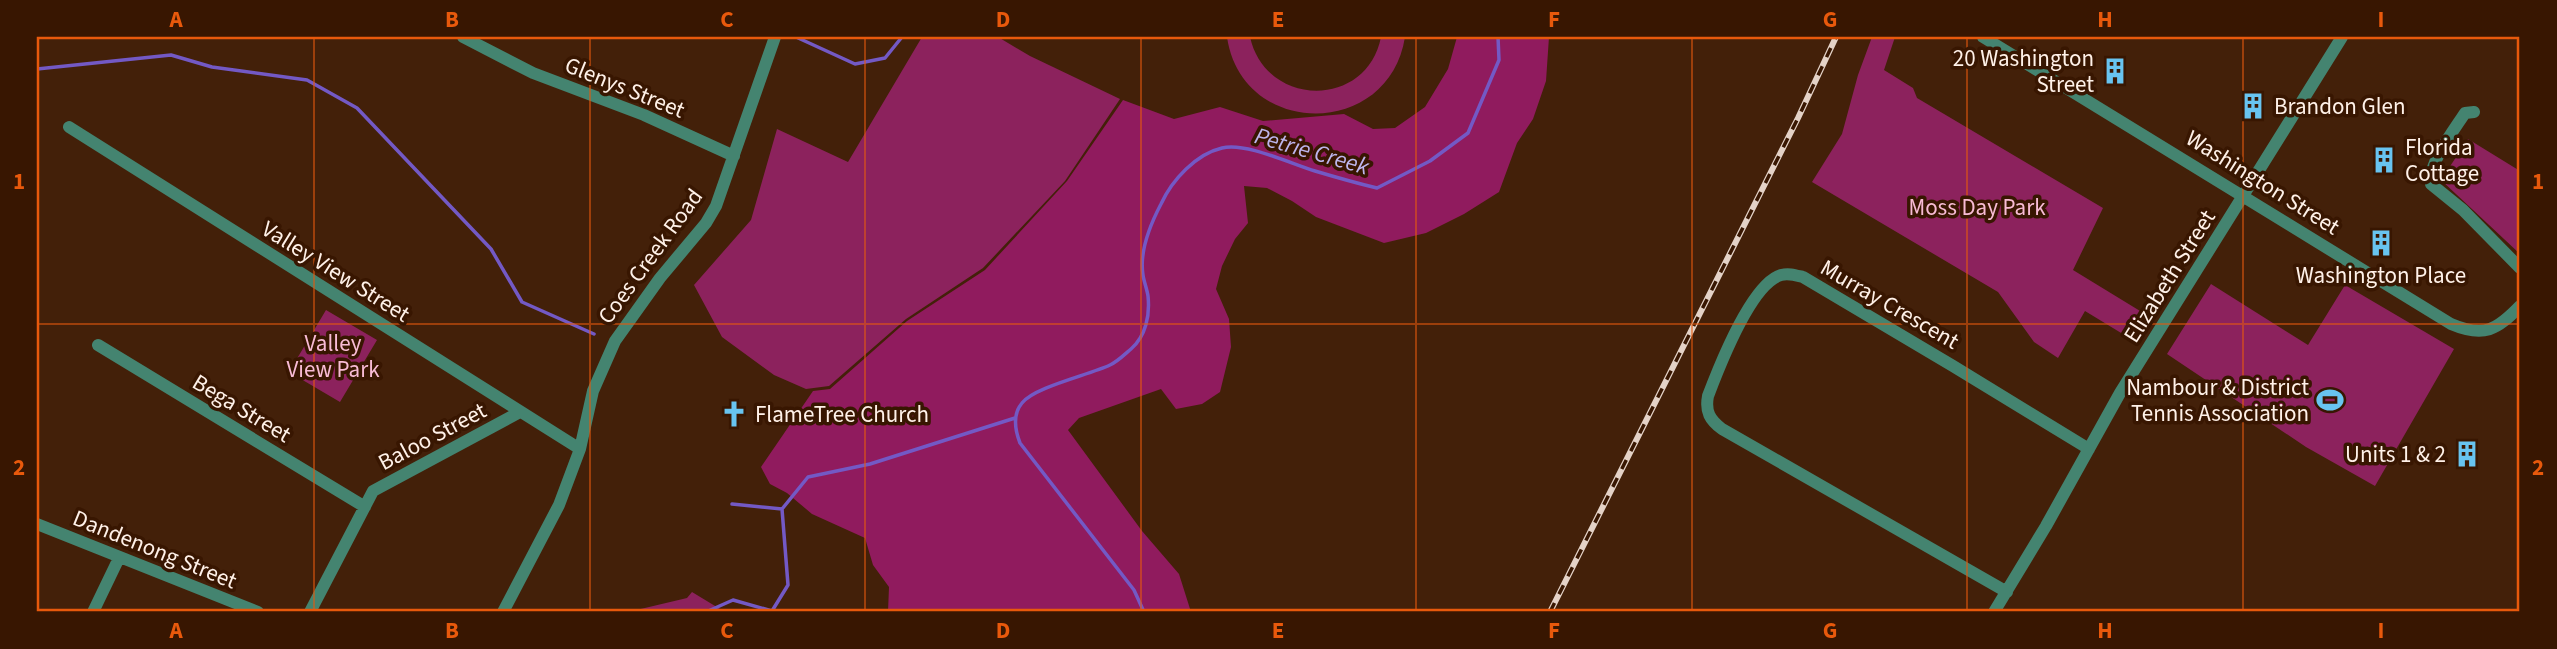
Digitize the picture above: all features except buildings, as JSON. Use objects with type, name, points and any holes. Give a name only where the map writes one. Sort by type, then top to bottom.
[{"type":"street","name":"Glenys Street","points":[[463,37],[533,73],[632,111],[734,156]]},
{"type":"street","name":"Coes Creek Road","points":[[503,612],[556,512],[580,449],[593,391],[615,341],[653,286],[706,223],[720,196],[775,37]]},
{"type":"street","name":"Washington Street","points":[[1983,37],[2451,324],[2481,332],[2495,328],[2520,306]]},
{"type":"street","name":"Elizabeth Street","points":[[1994,612],[2120,393],[2342,37]]},
{"type":"street","points":[[2474,111],[2465,114],[2439,155],[2431,172],[2431,184],[2463,210],[2520,268]]},
{"type":"street","name":"Valley View Street","points":[[69,127],[580,449]]},
{"type":"street","name":"Murray Crescent","points":[[2007,592],[1713,422],[1706,406],[1708,396],[1742,320],[1765,286],[1773,280],[1791,274],[1803,277],[2089,449]]},
{"type":"street","name":"Bega Street","points":[[98,345],[365,507]]},
{"type":"street","name":"Baloo Street","points":[[310,612],[373,491],[520,412]]},
{"type":"street","name":"Dandenong Street","points":[[37,524],[258,612]]},
{"type":"street","points":[[93,612],[119,558]]},
{"type":"green space","points":[[922,37],[998,37],[1030,56],[1120,99],[1065,181],[983,268],[906,319],[829,386],[806,389],[774,375],[722,337],[694,285],[751,220],[777,129],[848,162]]},
{"type":"green space","points":[[1227,37],[1250,37],[1260,60],[1275,77],[1295,87],[1316,91],[1338,87],[1357,77],[1372,61],[1381,37],[1405,37],[1393,70],[1373,94],[1346,109],[1316,114],[1286,109],[1259,94],[1238,70]]},
{"type":"green space","name":"Moss Day Park","points":[[1872,37],[1895,37],[1884,70],[1913,88],[1917,98],[2103,208],[2073,270],[2145,314],[2131,339],[2085,311],[2058,358],[2034,342],[1998,292],[1812,182],[1842,134],[1858,75]]},
{"type":"green space","points":[[2468,139],[2520,171],[2520,254],[2441,180]]},
{"type":"green space","name":"Nambour & District Tennis Association","points":[[2211,284],[2308,345],[2345,285],[2454,349],[2375,486],[2306,447],[2167,354]]},
{"type":"green space","name":"Valley View Park","points":[[326,310],[377,340],[340,402],[289,372]]},
{"type":"green space","points":[[692,592],[725,612],[628,612],[687,598]]},
{"type":"shaded area","points":[[1457,37],[1549,37],[1546,81],[1533,119],[1517,143],[1499,192],[1426,233],[1384,243],[1316,217],[1267,188],[1244,186],[1248,223],[1235,239],[1222,266],[1216,289],[1229,319],[1231,347],[1220,392],[1202,404],[1176,409],[1161,389],[1079,418],[1068,430],[1142,531],[1179,574],[1191,612],[888,612],[889,587],[873,565],[865,538],[812,514],[787,493],[770,484],[761,467],[813,391],[830,389],[907,321],[985,270],[1067,181],[1123,100],[1174,119],[1220,107],[1263,121],[1344,114],[1373,129],[1395,128],[1425,107],[1448,69]]},
{"type":"waterway","points":[[796,37],[855,64],[885,58],[902,37]]},
{"type":"waterway","name":"Petrie Creek","points":[[1144,612],[1134,590],[1020,443],[1015,423],[1022,403],[1038,392],[1113,364],[1136,344],[1146,325],[1148,310],[1142,266],[1146,238],[1166,195],[1178,177],[1194,162],[1222,148],[1243,148],[1377,188],[1430,161],[1468,133],[1499,60],[1498,37]]},
{"type":"waterway","points":[[37,69],[171,55],[212,67],[307,80],[357,108],[491,249],[522,302],[594,334]]},
{"type":"waterway","points":[[706,612],[733,600],[772,611],[788,585],[782,509],[808,477],[870,464],[1015,418]]},
{"type":"waterway","points":[[732,504],[782,509]]},
{"type":"railway","points":[[1550,612],[1836,37]]},
{"type":"place","name":"20 Washington Street","points":[[2115,71]]},
{"type":"place","name":"Brandon Glen","points":[[2253,106]]},
{"type":"place","name":"Florida Cottage","points":[[2384,160]]},
{"type":"place","name":"Washington Place","points":[[2381,243]]},
{"type":"place","name":"Nambour & District Tennis Association","points":[[2330,400]]},
{"type":"place","name":"FlameTree Church","points":[[734,414]]},
{"type":"place","name":"Units 1 & 2","points":[[2467,454]]}]
